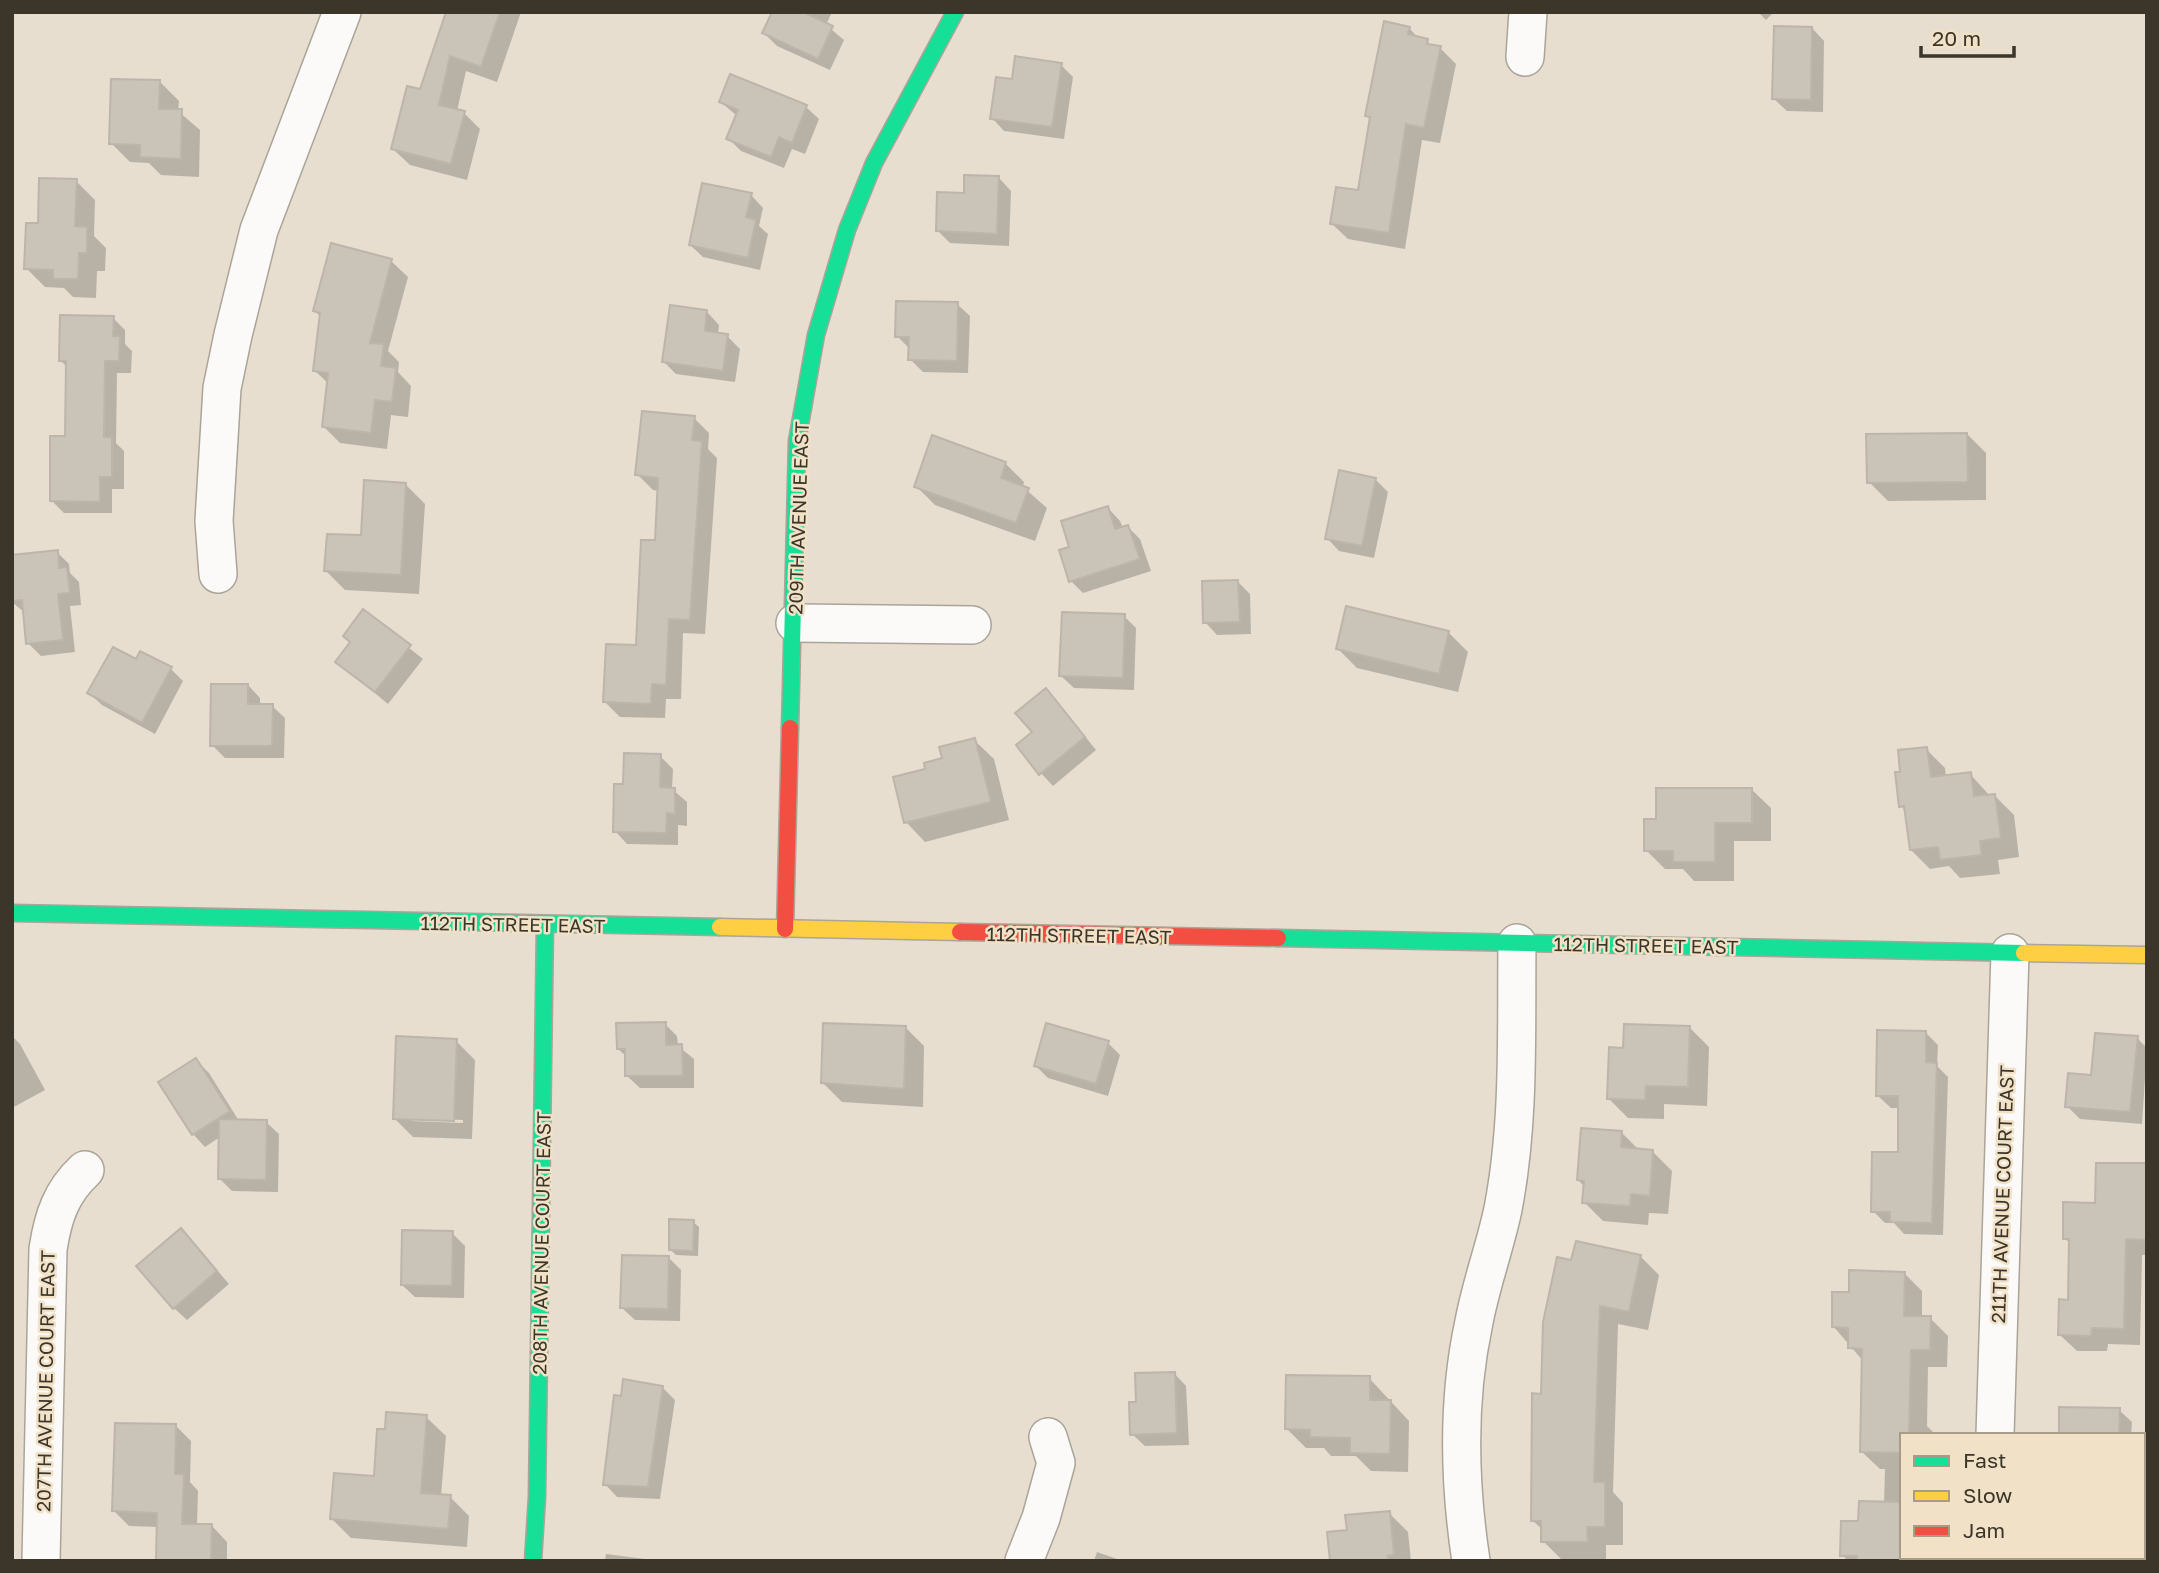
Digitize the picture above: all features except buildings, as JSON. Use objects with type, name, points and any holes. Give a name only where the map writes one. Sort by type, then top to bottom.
[{"type":"street","points":[[218,574],[214,521],[222,388],[233,335],[259,230],[342,12]]},
{"type":"street","name":"209TH AVENUE EAST","points":[[785,929],[797,441],[811,353],[840,251],[874,163],[956,12]]},
{"type":"street","points":[[1525,57],[1528,12]]},
{"type":"street","points":[[794,623],[972,625]]},
{"type":"street","name":"112TH STREET EAST","points":[[12,913],[2147,955]]},
{"type":"street","name":"208TH AVENUE COURT EAST","points":[[533,1561],[537,1497],[545,924]]},
{"type":"street","points":[[1471,1561],[1461,1454],[1465,1389],[1473,1324],[1503,1210],[1510,1157],[1515,1101],[1517,943]]},
{"type":"street","name":"211TH AVENUE COURT EAST","points":[[1995,1433],[2010,953]]},
{"type":"street","name":"207TH AVENUE COURT EAST","points":[[41,1561],[48,1248],[51,1224],[67,1187],[85,1170]]},
{"type":"street","points":[[1024,1561],[1041,1518],[1056,1463],[1048,1437]]},
{"type":"traffic: fast","points":[[790,728],[797,441],[816,335],[847,230],[874,163],[955,12]]},
{"type":"traffic: fast","points":[[12,913],[720,927]]},
{"type":"traffic: fast","points":[[533,1561],[537,1497],[545,924]]},
{"type":"traffic: fast","points":[[1278,938],[2024,953]]},
{"type":"traffic: slow","points":[[720,927],[960,932]]},
{"type":"traffic: slow","points":[[2024,953],[2147,955]]},
{"type":"traffic: jam","points":[[785,929],[790,728]]},
{"type":"traffic: jam","points":[[960,932],[1278,938]]}]
